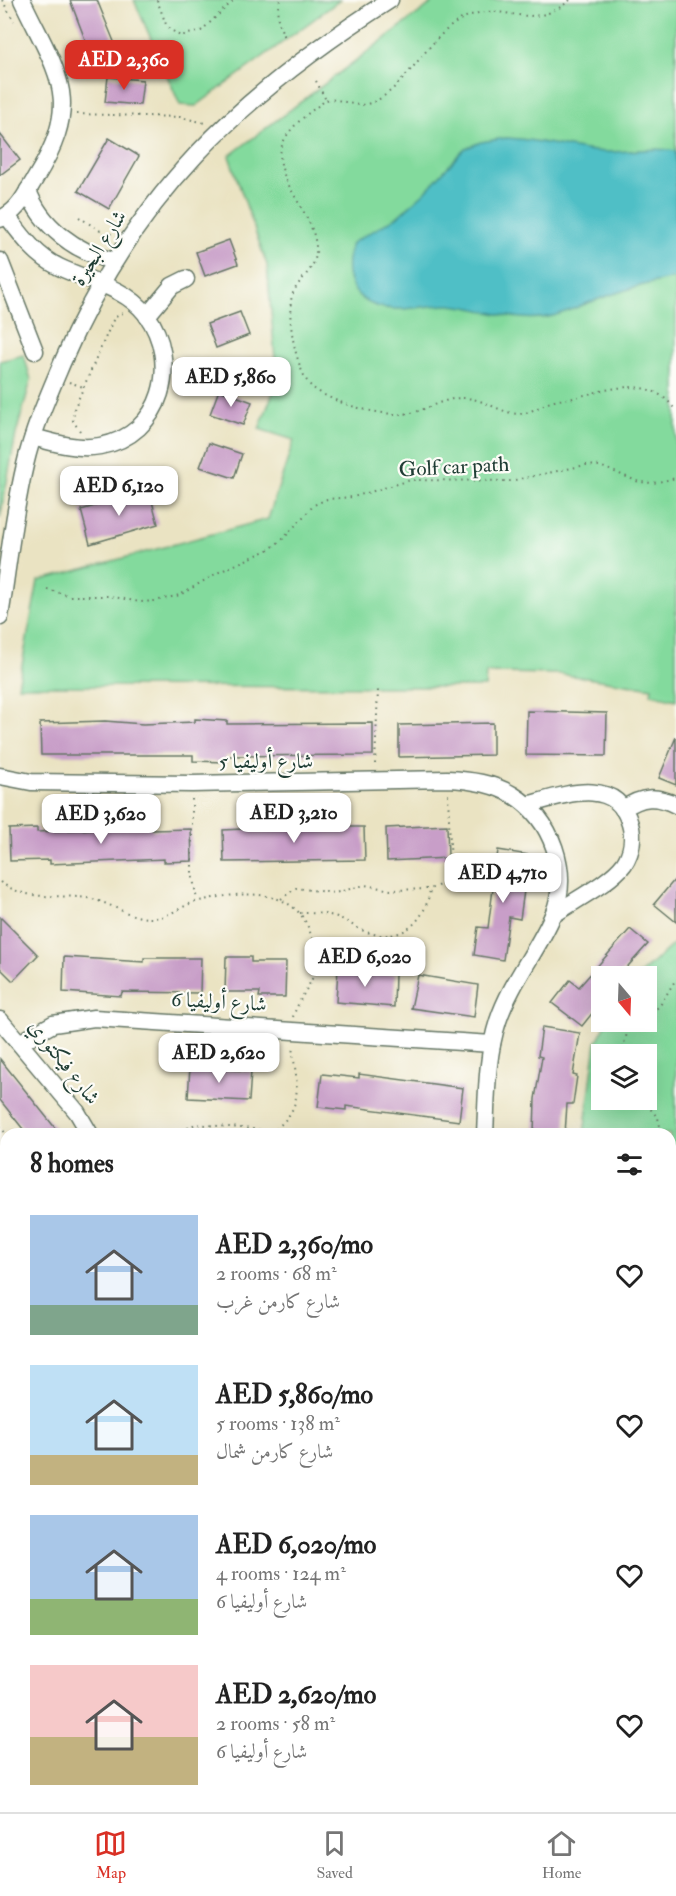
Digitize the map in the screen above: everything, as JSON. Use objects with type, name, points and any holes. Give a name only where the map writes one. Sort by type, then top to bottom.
[{"type":"street","points":[[22,0],[62,86],[63,113],[39,172],[24,200],[3,218],[47,260],[131,299],[144,312],[161,344],[164,362],[161,395],[154,410],[132,435],[100,446],[80,447],[33,437]]},
{"type":"street","name":"شارع البحيرة","points":[[0,617],[14,521],[33,437],[69,346],[114,261],[176,176],[248,103],[314,50],[390,0]]},
{"type":"street","points":[[28,190],[44,220],[83,251],[114,261]]},
{"type":"street","points":[[0,261],[35,351]]},
{"type":"street","points":[[144,312],[171,286],[186,279]]},
{"type":"street","name":"شارع أوليفيا 5","points":[[0,776],[31,782],[192,784],[447,779],[481,782],[498,787],[527,805],[540,820],[558,856],[560,876],[553,915],[511,990],[492,1044],[485,1102],[485,1128]]},
{"type":"street","points":[[527,805],[586,791],[606,796],[623,809],[643,798],[654,797],[676,806]]},
{"type":"street","name":"شارع أوليفيا 5","points":[[553,915],[616,872],[624,863],[632,842],[632,830],[623,809]]},
{"type":"street","name":"شارع أوليفيا 6","points":[[21,1042],[53,1024],[80,1018],[290,1029],[492,1044]]},
{"type":"street","name":"شارع فيكتوري","points":[[0,1020],[21,1042],[86,1128]]},
{"type":"path","points":[[2,0],[17,25]]},
{"type":"path","points":[[157,0],[166,27],[180,36],[201,31],[212,24],[234,0]]},
{"type":"path","points":[[280,0],[277,7],[278,25],[285,37]]},
{"type":"path","points":[[570,0],[549,12],[532,16],[476,13],[462,18],[450,26],[402,78],[377,99],[356,105],[326,100],[293,128],[283,141],[280,151],[282,171],[305,212],[316,246],[312,267],[294,290],[289,308],[298,364],[305,378],[314,388],[357,409],[408,413],[439,401],[465,398],[489,403],[519,414],[553,401],[574,398],[609,388],[633,386],[656,393],[666,399],[676,411]]},
{"type":"path","points":[[316,81],[326,100]]},
{"type":"path","points":[[63,113],[180,117],[210,125]]},
{"type":"path","points":[[80,447],[83,433],[74,425],[74,409],[114,318],[121,313],[135,315],[144,312]]},
{"type":"path","name":"Golf car path","points":[[47,590],[70,596],[109,596],[140,602],[155,602],[180,595],[218,573],[270,549],[284,538],[314,505],[327,499],[353,497],[411,480],[510,481],[586,465],[600,466],[639,482],[653,483],[676,478]]},
{"type":"path","points":[[374,782],[378,690]]},
{"type":"path","points":[[280,899],[296,888],[326,893],[364,885],[392,890],[430,889],[446,880],[451,868],[447,779]]},
{"type":"path","points":[[192,784],[192,881],[197,901]]},
{"type":"path","points":[[0,882],[32,896],[92,899],[138,917],[150,918],[173,914],[197,901],[261,895],[280,899],[300,913],[315,946],[316,966],[299,999],[290,1029],[296,1082],[295,1103],[287,1119],[277,1128]]},
{"type":"path","points":[[300,913],[327,915],[366,932],[386,934],[406,930],[419,920],[427,906],[430,889]]},
{"type":"path","points":[[657,1008],[676,979]]},
{"type":"path","points":[[651,1110],[658,1118],[660,1128]]},
{"type":"path","points":[[188,1128],[195,1124],[248,1128]]},
{"type":"green space","points":[[134,0],[340,0],[196,106],[180,105]]},
{"type":"green space","points":[[436,0],[676,0],[676,700],[651,694],[652,688],[560,674],[486,673],[485,687],[18,686],[38,581],[268,519],[294,440],[259,429],[277,382],[267,265],[229,156]]},
{"type":"green space","points":[[24,355],[31,380],[16,434],[0,518],[0,361]]},
{"type":"green space","points":[[676,942],[676,1128],[585,1128],[591,1081],[591,1110],[657,1110],[657,1044],[596,1043],[602,1032],[657,1032],[657,966],[649,966]]},
{"type":"water","points":[[506,138],[532,140],[594,151],[658,149],[676,151],[676,278],[632,288],[557,315],[539,318],[513,317],[450,305],[405,309],[384,308],[362,298],[354,290],[350,281],[348,269],[352,243],[397,217],[424,193],[464,149],[481,142]]},
{"type":"building","points":[[70,0],[97,0],[115,44],[91,55]]},
{"type":"building","points":[[108,77],[143,80],[140,105],[105,102]]},
{"type":"building","points":[[0,134],[20,160],[0,175]]},
{"type":"building","points":[[109,138],[139,156],[109,209],[78,191]]},
{"type":"building","points":[[229,240],[238,264],[205,276],[196,252]]},
{"type":"building","points":[[240,312],[249,335],[216,348],[207,324]]},
{"type":"building","points":[[219,390],[252,402],[243,425],[210,414]]},
{"type":"building","points":[[209,443],[242,454],[234,478],[200,467]]},
{"type":"building","points":[[149,490],[158,524],[90,544],[81,510]]},
{"type":"building","points":[[527,711],[607,713],[606,756],[526,755]]},
{"type":"building","points":[[195,719],[227,721],[227,724],[373,723],[373,755],[226,756],[225,762],[193,761],[193,755],[41,755],[40,723],[105,721],[143,724],[195,722]]},
{"type":"building","points":[[493,723],[493,755],[399,757],[399,725]]},
{"type":"building","points":[[676,737],[676,785],[659,778]]},
{"type":"building","points":[[447,825],[448,858],[387,861],[386,828]]},
{"type":"building","points":[[152,826],[152,830],[191,829],[192,861],[164,862],[164,859],[50,864],[50,860],[10,861],[9,829],[37,828],[37,832]]},
{"type":"building","points":[[364,827],[365,860],[224,862],[223,830]]},
{"type":"building","points":[[498,850],[529,855],[520,919],[509,917],[503,960],[474,955],[478,927],[488,928]]},
{"type":"building","points":[[676,878],[676,922],[654,904]]},
{"type":"building","points":[[0,917],[38,955],[13,981],[0,968]]},
{"type":"building","points":[[630,929],[648,944],[628,966],[597,966]]},
{"type":"building","points":[[64,957],[144,962],[144,958],[201,958],[200,993],[122,992],[121,996],[63,992]]},
{"type":"building","points":[[226,957],[251,957],[251,962],[286,962],[285,997],[259,997],[260,992],[225,992]]},
{"type":"building","points":[[338,968],[359,969],[359,973],[395,974],[394,1007],[336,1002]]},
{"type":"building","points":[[591,973],[591,1015],[582,1026],[552,1003],[570,980],[579,987]]},
{"type":"building","points":[[418,975],[478,985],[474,1017],[411,1008]]},
{"type":"building","points":[[542,1027],[580,1033],[573,1075],[577,1076],[573,1104],[567,1104],[565,1128],[534,1128],[535,1099],[542,1057],[538,1056]]},
{"type":"building","points":[[0,1059],[55,1128],[22,1128],[0,1100]]},
{"type":"building","points":[[190,1067],[251,1071],[249,1101],[188,1098]]},
{"type":"building","points":[[322,1074],[359,1078],[359,1074],[463,1088],[459,1121],[346,1106],[346,1110],[318,1107]]}]
